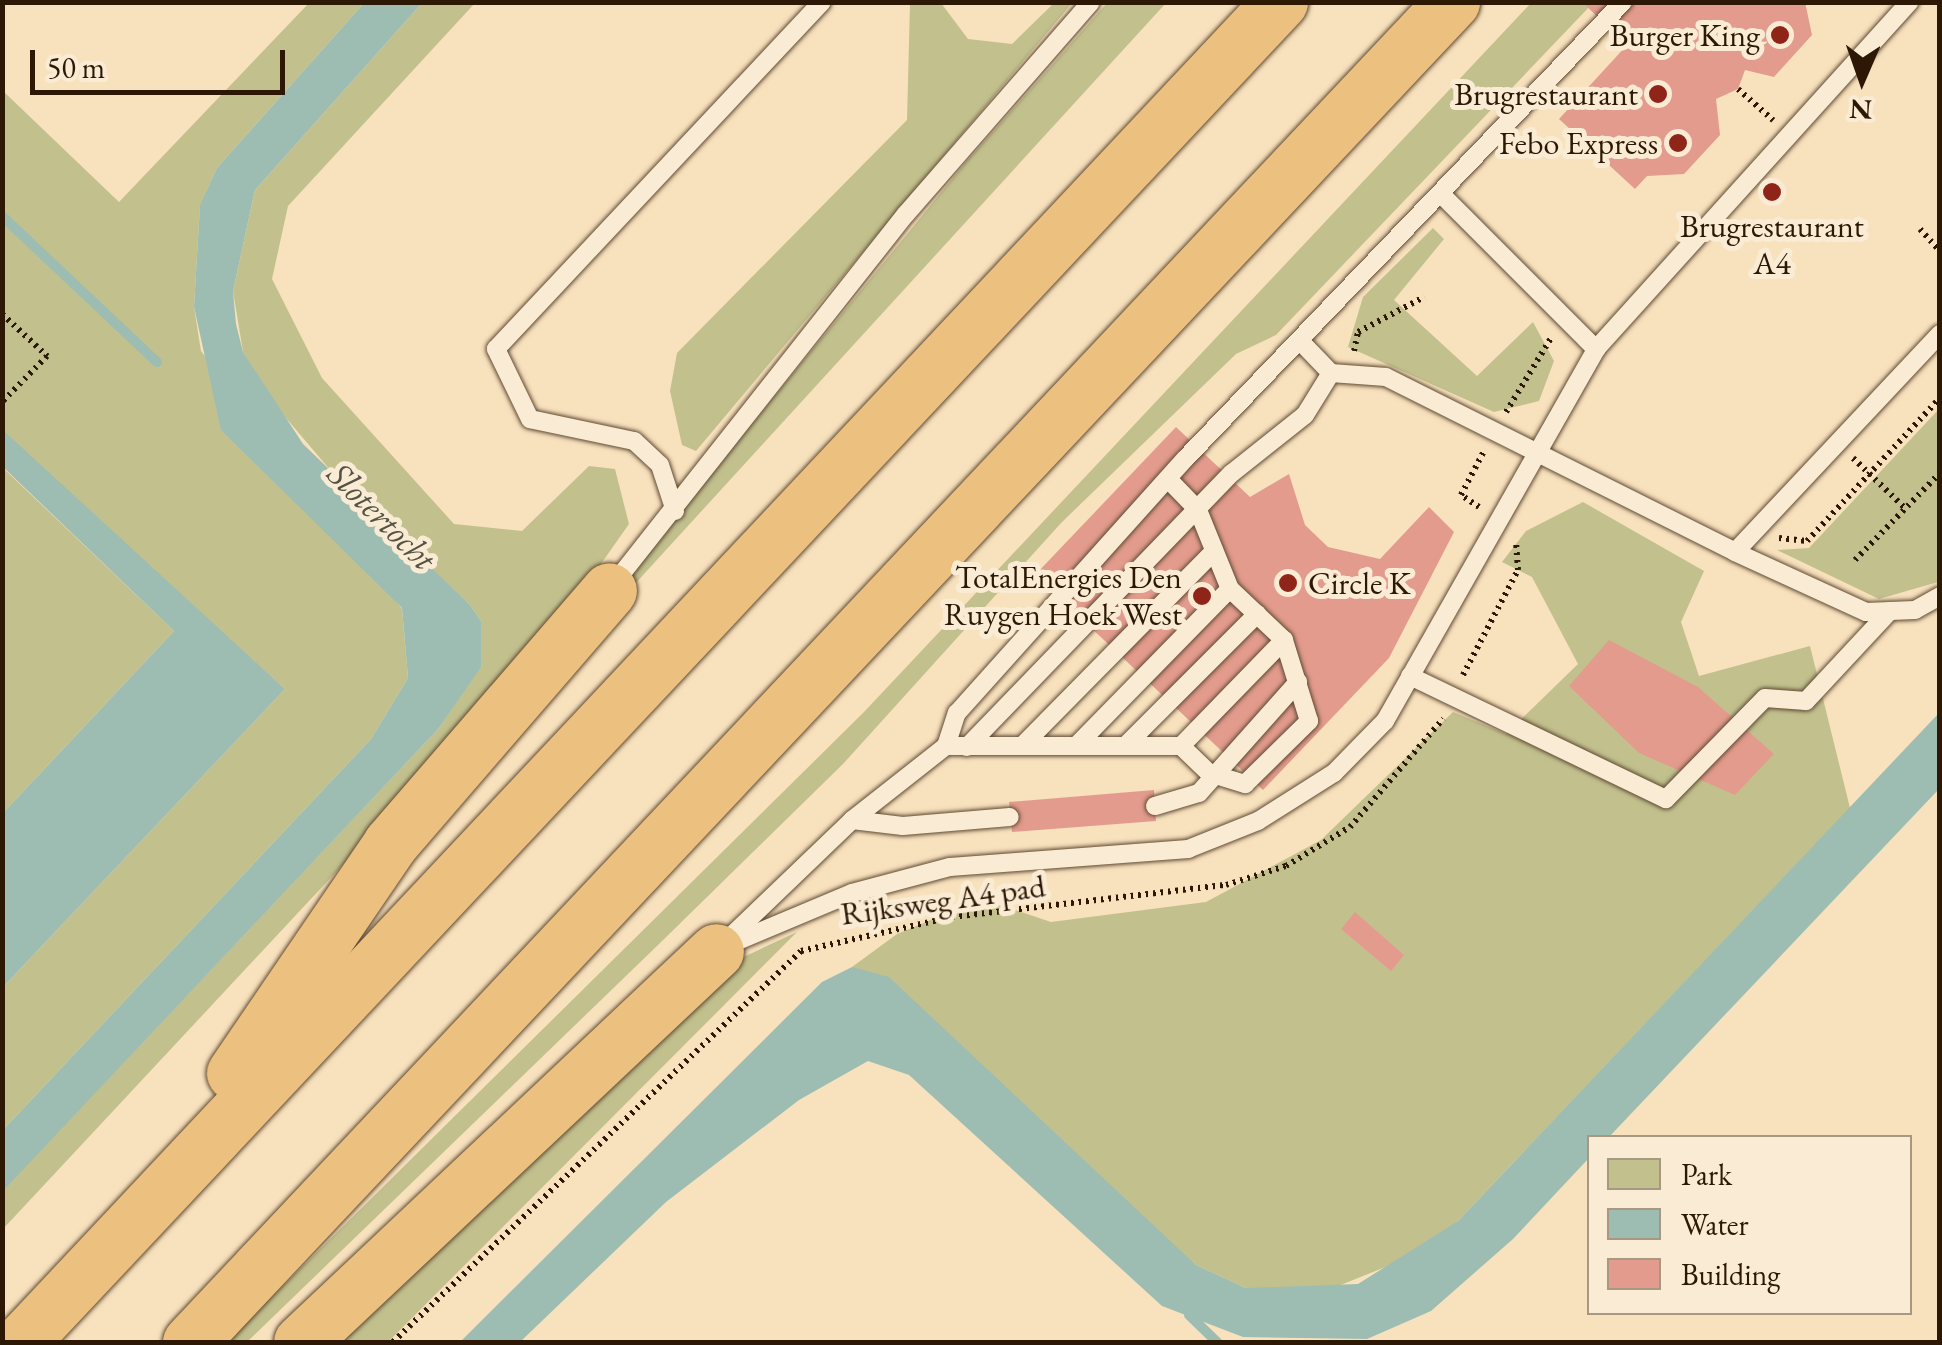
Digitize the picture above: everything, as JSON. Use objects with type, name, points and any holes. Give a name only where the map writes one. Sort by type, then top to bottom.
[{"type":"highway","points":[[21,1342],[1280,2]]},
{"type":"highway","points":[[190,1342],[1452,2]]},
{"type":"highway","points":[[126,1231],[390,844],[609,590]]},
{"type":"highway","points":[[301,1342],[716,951]]},
{"type":"lane","points":[[674,511],[660,465],[634,441],[585,437],[530,419],[496,349],[822,2]]},
{"type":"lane","points":[[609,590],[906,214],[1091,2]]},
{"type":"lane","points":[[716,951],[852,820],[946,746],[957,713],[1168,479],[1302,343],[1623,2]]},
{"type":"lane","points":[[716,951],[852,892],[950,866],[1188,850],[1258,821],[1334,773],[1385,721],[1536,448],[1596,349],[1910,2]]},
{"type":"lane","points":[[1442,195],[1596,349]]},
{"type":"lane","points":[[1736,552],[1940,334]]},
{"type":"lane","points":[[1302,343],[1340,373],[1386,377],[1536,448],[1736,552],[1866,612],[1890,611],[1940,596]]},
{"type":"lane","points":[[967,746],[1198,510],[1305,415],[1340,373]]},
{"type":"lane","points":[[946,746],[1181,746],[1208,773],[1244,784],[1308,721],[1284,640],[1230,590],[1198,510],[1168,479]]},
{"type":"lane","points":[[1022,746],[1214,551]]},
{"type":"lane","points":[[1076,746],[1230,590]]},
{"type":"lane","points":[[1410,676],[1456,692],[1666,799],[1765,698],[1806,701],[1890,611]]},
{"type":"lane","points":[[1125,746],[1257,614]]},
{"type":"lane","points":[[1181,746],[1284,640]]},
{"type":"lane","points":[[1155,806],[1200,793],[1208,773],[1298,682]]},
{"type":"lane","points":[[852,820],[904,826],[1010,816]]},
{"type":"path","points":[[1738,89],[1788,135]]},
{"type":"path","points":[[1920,229],[1940,251]]},
{"type":"path","points":[[1340,373],[1358,332],[1424,297]]},
{"type":"path","points":[[2,314],[47,356],[2,402]]},
{"type":"path","points":[[1752,535],[1807,541],[1940,398]]},
{"type":"path","points":[[1837,444],[1906,509]]},
{"type":"path","points":[[1855,560],[1940,473]]},
{"type":"path","name":"Rijksweg A4 pad","points":[[393,1342],[800,951],[952,917],[1226,885],[1286,866],[1350,827],[1409,766],[1456,692]]},
{"type":"green space","points":[[309,3],[364,3],[217,168],[200,206],[194,307],[201,351],[402,609],[408,678],[371,739],[3,1130],[3,987],[285,689],[3,435],[3,91],[119,202]]},
{"type":"green space","points":[[422,3],[475,3],[288,206],[272,279],[322,378],[454,524],[522,531],[589,466],[615,469],[629,524],[532,662],[3,1229],[2,1191],[439,728],[480,667],[481,621],[470,605],[348,491],[275,405],[243,352],[233,291],[255,190]]},
{"type":"green space","points":[[910,3],[941,3],[968,39],[1012,44],[1054,3],[1072,3],[696,451],[682,445],[670,391],[677,353],[907,120]]},
{"type":"green space","points":[[1107,3],[1166,3],[495,737],[967,161]]},
{"type":"green space","points":[[1531,3],[1593,3],[1276,335],[1236,354],[1062,522],[843,764],[247,1342],[226,1342],[864,712]]},
{"type":"green space","points":[[1433,228],[1444,239],[1394,300],[1477,376],[1533,322],[1554,361],[1539,401],[1494,412],[1348,347],[1363,297]]},
{"type":"green space","points":[[1939,409],[1938,582],[1879,599],[1777,550],[1809,548]]},
{"type":"green space","points":[[2,467],[174,631],[3,813],[2,813]]},
{"type":"green space","points":[[1583,502],[1704,571],[1681,622],[1699,676],[1810,646],[1850,808],[1458,1221],[1413,1256],[1323,1292],[1246,1288],[1196,1265],[852,967],[897,934],[982,899],[1051,922],[1206,902],[1321,840],[1453,712],[1506,734],[1578,664],[1532,577],[1502,562],[1526,531]]},
{"type":"green space","points":[[797,932],[388,1342],[328,1342],[737,960]]},
{"type":"water","points":[[364,3],[422,3],[255,190],[233,291],[236,324],[243,352],[303,444],[470,605],[481,621],[481,667],[439,728],[3,1191],[3,1130],[371,739],[408,678],[402,608],[221,430],[194,307],[200,205],[217,168]]},
{"type":"water","points":[[5,432],[285,689],[3,987],[3,813],[174,631],[3,467]]},
{"type":"water","points":[[1939,713],[1939,789],[1611,1135],[1587,1135],[1587,1160],[1513,1239],[1431,1311],[1367,1339],[1243,1337],[1162,1306],[909,1075],[868,1061],[799,1100],[666,1202],[520,1342],[460,1342],[822,982],[852,967],[889,977],[1196,1265],[1246,1288],[1358,1284],[1458,1221]]},
{"type":"building","name":"Brugrestaurant","points":[[1582,2],[1805,2],[1812,35],[1774,77],[1745,70],[1738,89],[1716,99],[1720,135],[1684,174],[1647,176],[1635,189],[1559,119],[1627,45]]},
{"type":"building","points":[[1176,427],[1250,497],[1289,474],[1305,525],[1328,547],[1380,559],[1429,507],[1454,532],[1389,658],[1263,790],[1035,575]]},
{"type":"building","points":[[1609,640],[1698,687],[1774,754],[1735,795],[1639,753],[1569,686]]},
{"type":"building","points":[[1154,790],[1156,821],[1012,832],[1009,802]]},
{"type":"building","points":[[1355,912],[1404,955],[1391,971],[1341,929]]},
{"type":"waterway","points":[[2,216],[157,362]]},
{"type":"waterway","points":[[1189,1315],[1217,1342]]},
{"type":"place","name":"Burger King","points":[[1780,35]]},
{"type":"place","name":"Brugrestaurant","points":[[1658,94]]},
{"type":"place","name":"Febo Express","points":[[1678,143]]},
{"type":"place","name":"Brugrestaurant A4","points":[[1772,192]]},
{"type":"place","name":"Circle K","points":[[1288,583]]},
{"type":"place","name":"TotalEnergies Den Ruygen Hoek West","points":[[1202,596]]},
{"type":"water label","name":"Slotertocht","points":[[382,516]]}]
